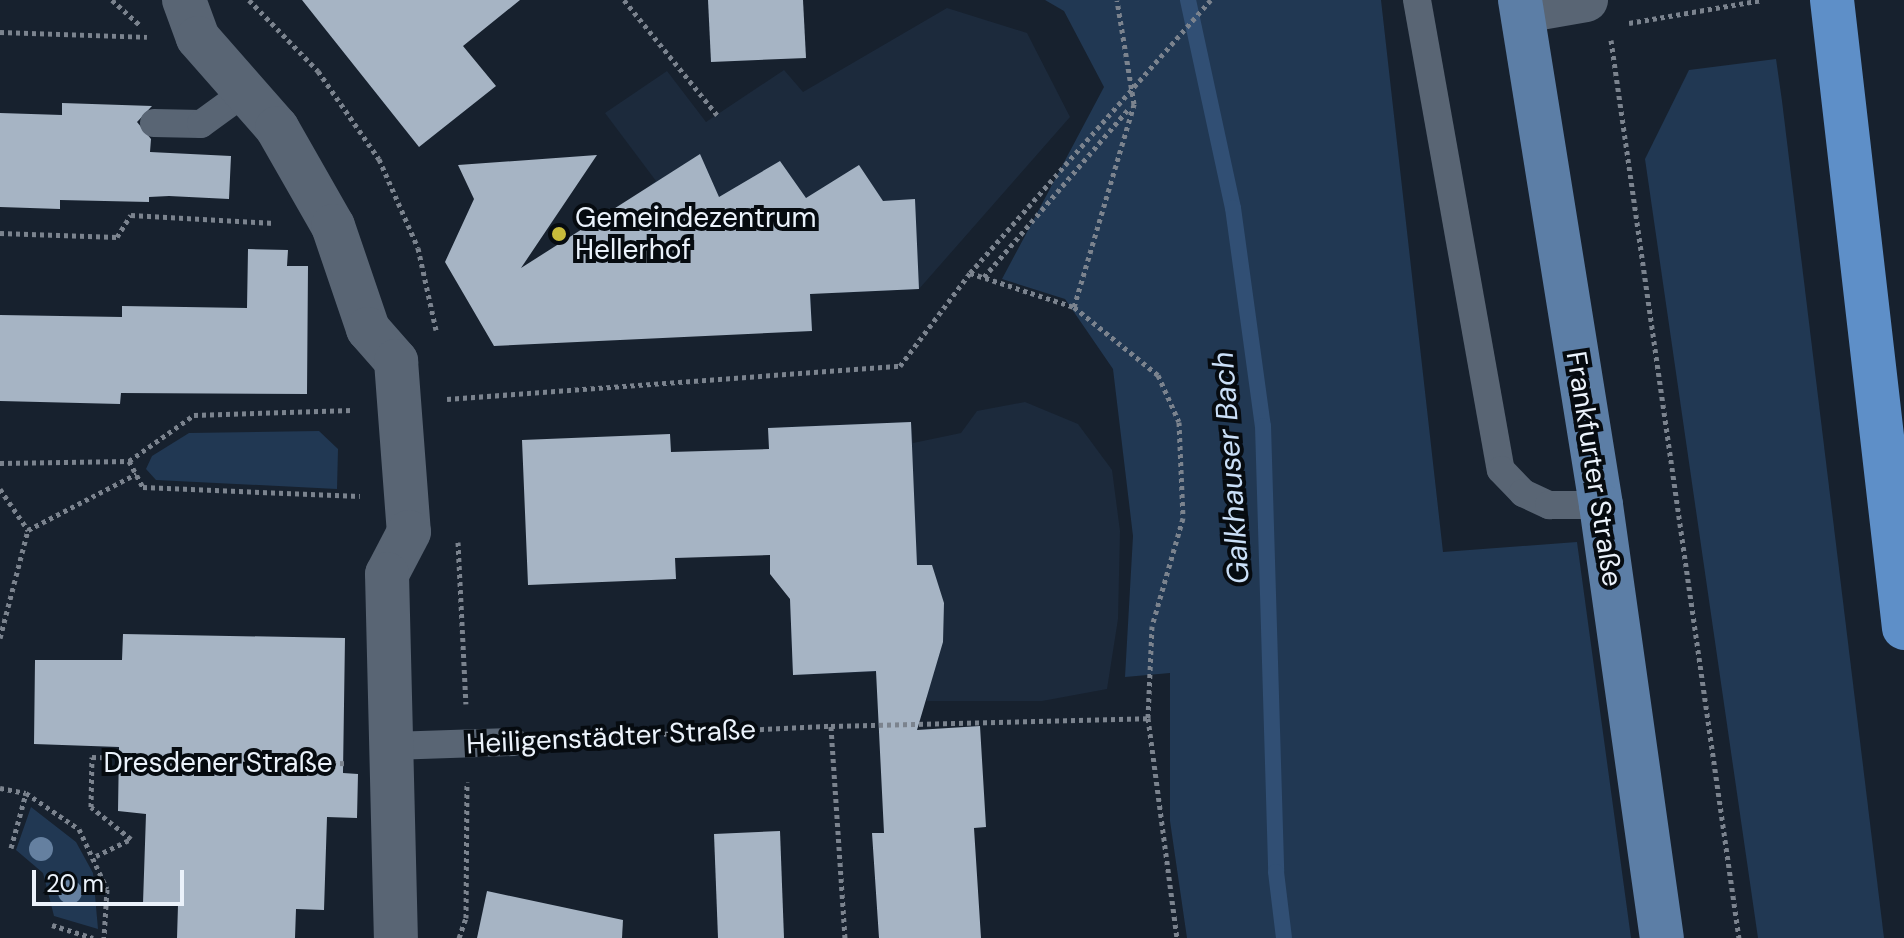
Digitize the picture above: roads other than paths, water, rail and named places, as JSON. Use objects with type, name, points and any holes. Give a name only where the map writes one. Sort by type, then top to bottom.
[{"type":"highway","points":[[1832,0],[1904,628]]},
{"type":"main road","name":"Frankfurter Straße","points":[[1521,5],[1601,505],[1662,938]]},
{"type":"street","points":[[184,0],[198,38],[277,128],[333,226],[368,329],[396,361],[409,532],[387,574],[396,938]]},
{"type":"street","points":[[1521,5],[1598,13]]},
{"type":"lane","points":[[1417,0],[1501,470],[1523,493],[1549,505],[1601,505]]},
{"type":"lane","points":[[154,123],[201,124],[245,92]]},
{"type":"lane","name":"Heiligenstädter Straße","points":[[391,756],[514,742]]},
{"type":"waterway","name":"Galkhauser Bach","points":[[1188,0],[1233,208],[1263,426],[1276,872],[1284,938]]},
{"type":"place","name":"Gemeindezentrum Hellerhof","points":[[559,234]]}]
